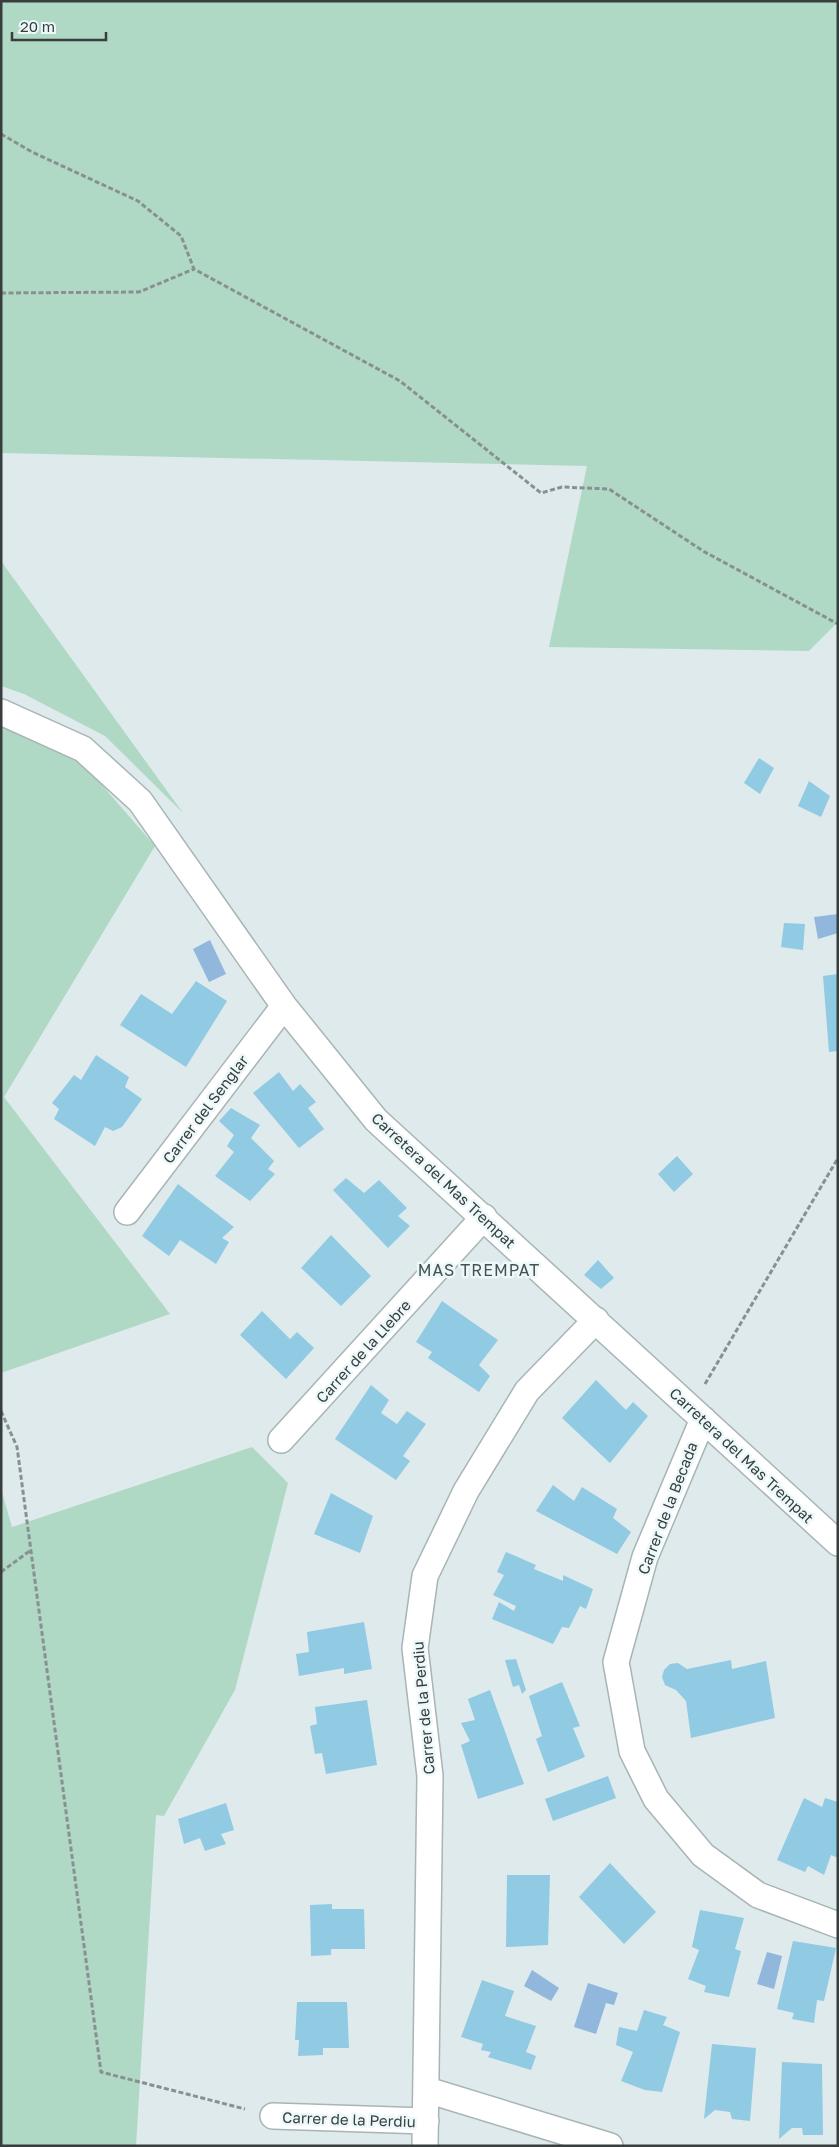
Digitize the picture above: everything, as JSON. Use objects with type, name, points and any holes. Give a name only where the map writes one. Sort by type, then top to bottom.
[{"type":"street","name":"Carretera del Mas Trempat","points":[[1,712],[83,748],[140,801],[284,1006],[376,1120],[838,1543]]},
{"type":"street","name":"Carrer del Senglar","points":[[126,1212],[284,1006]]},
{"type":"street","name":"Carrer de la Llebre","points":[[281,1440],[484,1217]]},
{"type":"street","name":"Carrer de la Perdiu","points":[[425,2146],[430,1776],[416,1648],[425,1576],[466,1491],[527,1391],[596,1320]]},
{"type":"street","name":"Carrer de la Becada","points":[[697,1413],[645,1557],[616,1662],[632,1751],[656,1799],[703,1855],[758,1896],[838,1925]]},
{"type":"street","points":[[427,2090],[610,2146]]},
{"type":"street","name":"Carrer de la Perdiu","points":[[273,2116],[426,2121]]},
{"type":"path","points":[[1,134],[32,152],[138,201],[181,236],[194,269],[400,381],[541,493],[562,487],[609,489],[703,551],[838,624]]},
{"type":"path","points":[[1,293],[140,292],[194,269]]},
{"type":"path","points":[[697,1413],[838,1158]]},
{"type":"path","points":[[1,1411],[17,1447],[101,2072],[273,2116]]},
{"type":"path","points":[[1,1572],[31,1550]]},
{"type":"green space","points":[[1,1],[838,1],[838,622],[809,651],[549,647],[587,466],[1,453]]},
{"type":"green space","points":[[1,561],[183,813],[105,736],[24,694],[1,686]]},
{"type":"green space","points":[[1,720],[68,746],[155,846],[4,1097],[170,1314],[1,1373]]},
{"type":"green space","points":[[252,1447],[288,1483],[235,1690],[164,1816],[156,1815],[136,2146],[1,2146],[1,1489],[12,1527]]},
{"type":"water","points":[[838,914],[838,933],[818,939],[814,917]]},
{"type":"water","points":[[210,940],[226,974],[209,982],[193,949]]},
{"type":"water","points":[[767,1952],[782,1956],[774,1989],[757,1984]]},
{"type":"water","points":[[532,1970],[559,1988],[551,2001],[524,1986]]},
{"type":"water","points":[[588,1983],[618,1993],[614,2005],[606,2003],[596,2034],[574,2027]]},
{"type":"building","points":[[759,758],[774,768],[760,794],[744,783]]},
{"type":"building","points":[[809,781],[830,796],[821,817],[798,806]]},
{"type":"building","points":[[784,923],[805,924],[803,950],[781,947]]},
{"type":"building","points":[[838,974],[838,1051],[829,1052],[823,976]]},
{"type":"building","points":[[196,981],[227,1001],[186,1067],[120,1025],[141,994],[172,1014]]},
{"type":"building","points":[[96,1055],[129,1077],[125,1087],[142,1099],[122,1127],[113,1131],[105,1127],[95,1146],[54,1119],[59,1109],[52,1103],[74,1075],[81,1080]]},
{"type":"building","points":[[279,1072],[293,1091],[300,1084],[316,1102],[308,1108],[324,1129],[299,1148],[253,1093]]},
{"type":"building","points":[[231,1108],[260,1125],[251,1138],[274,1161],[268,1169],[275,1174],[250,1201],[215,1176],[234,1152],[227,1146],[234,1135],[219,1121]]},
{"type":"building","points":[[677,1156],[693,1174],[674,1192],[658,1174]]},
{"type":"building","points":[[346,1178],[364,1193],[379,1180],[407,1208],[398,1216],[410,1226],[388,1248],[333,1190]]},
{"type":"building","points":[[178,1184],[234,1227],[222,1238],[229,1242],[216,1264],[180,1240],[169,1256],[142,1236]]},
{"type":"building","points":[[331,1235],[371,1276],[341,1306],[301,1268]]},
{"type":"building","points":[[598,1260],[614,1278],[601,1289],[584,1275]]},
{"type":"building","points":[[442,1301],[498,1340],[479,1365],[490,1376],[479,1392],[428,1358],[432,1352],[416,1342]]},
{"type":"building","points":[[262,1311],[290,1339],[297,1332],[314,1348],[286,1379],[240,1335]]},
{"type":"building","points":[[596,1380],[626,1410],[633,1402],[648,1416],[610,1463],[562,1418]]},
{"type":"building","points":[[371,1385],[389,1400],[381,1413],[397,1424],[407,1411],[426,1424],[403,1456],[410,1461],[396,1480],[335,1439]]},
{"type":"building","points":[[553,1485],[574,1501],[582,1487],[617,1509],[613,1518],[631,1532],[617,1554],[536,1511]]},
{"type":"building","points":[[331,1493],[373,1516],[360,1553],[314,1534]]},
{"type":"building","points":[[506,1552],[536,1565],[534,1569],[563,1581],[563,1575],[593,1589],[586,1609],[580,1606],[569,1628],[562,1627],[553,1644],[492,1619],[499,1602],[514,1611],[516,1606],[493,1595],[504,1575],[497,1572]]},
{"type":"building","points":[[364,1622],[372,1669],[344,1674],[344,1668],[299,1676],[296,1654],[309,1652],[307,1632]]},
{"type":"building","points":[[516,1659],[526,1690],[522,1694],[519,1685],[513,1687],[505,1660]]},
{"type":"building","points":[[731,1660],[732,1669],[766,1661],[775,1718],[691,1738],[686,1701],[676,1690],[665,1685],[662,1677],[664,1670],[670,1664],[678,1663],[687,1669]]},
{"type":"building","points":[[562,1682],[580,1726],[573,1728],[585,1757],[548,1772],[536,1739],[542,1736],[529,1696]]},
{"type":"building","points":[[490,1690],[524,1784],[478,1799],[461,1745],[470,1741],[461,1723],[475,1720],[468,1699]]},
{"type":"building","points":[[367,1700],[377,1765],[326,1774],[322,1753],[315,1754],[310,1726],[317,1724],[315,1707]]},
{"type":"building","points":[[608,1776],[616,1798],[553,1821],[545,1799]]},
{"type":"building","points":[[804,1798],[822,1807],[825,1798],[838,1802],[838,1858],[831,1855],[824,1875],[808,1866],[805,1872],[777,1860]]},
{"type":"building","points":[[226,1803],[234,1830],[221,1834],[226,1844],[205,1851],[200,1838],[184,1844],[178,1819]]},
{"type":"building","points":[[610,1863],[656,1912],[624,1944],[579,1897]]},
{"type":"building","points":[[507,1875],[550,1875],[548,1945],[506,1947]]},
{"type":"building","points":[[332,1904],[332,1909],[364,1909],[365,1949],[331,1949],[331,1955],[311,1956],[310,1905]]},
{"type":"building","points":[[700,1910],[744,1918],[735,1949],[741,1951],[729,1997],[704,1992],[706,1986],[688,1979],[699,1950],[692,1947]]},
{"type":"building","points":[[793,1941],[836,1948],[824,2001],[817,2000],[814,2023],[792,2019],[794,2013],[777,2009]]},
{"type":"building","points":[[482,1980],[514,1991],[505,2016],[536,2026],[526,2052],[536,2056],[531,2070],[488,2057],[491,2052],[481,2050],[483,2044],[461,2037]]},
{"type":"building","points":[[297,2002],[347,2002],[349,2048],[323,2048],[323,2055],[298,2056],[299,2040],[295,2040]]},
{"type":"building","points":[[644,2010],[667,2017],[663,2025],[680,2032],[662,2092],[645,2090],[621,2081],[633,2052],[616,2045],[619,2027],[637,2031]]},
{"type":"building","points":[[712,2044],[756,2048],[750,2121],[732,2119],[730,2112],[715,2110],[704,2119]]},
{"type":"building","points":[[782,2062],[822,2064],[823,2135],[803,2135],[802,2128],[792,2128],[779,2139]]},
{"type":"district","name":"MAS TREMPAT","points":[[479,1270]]}]
